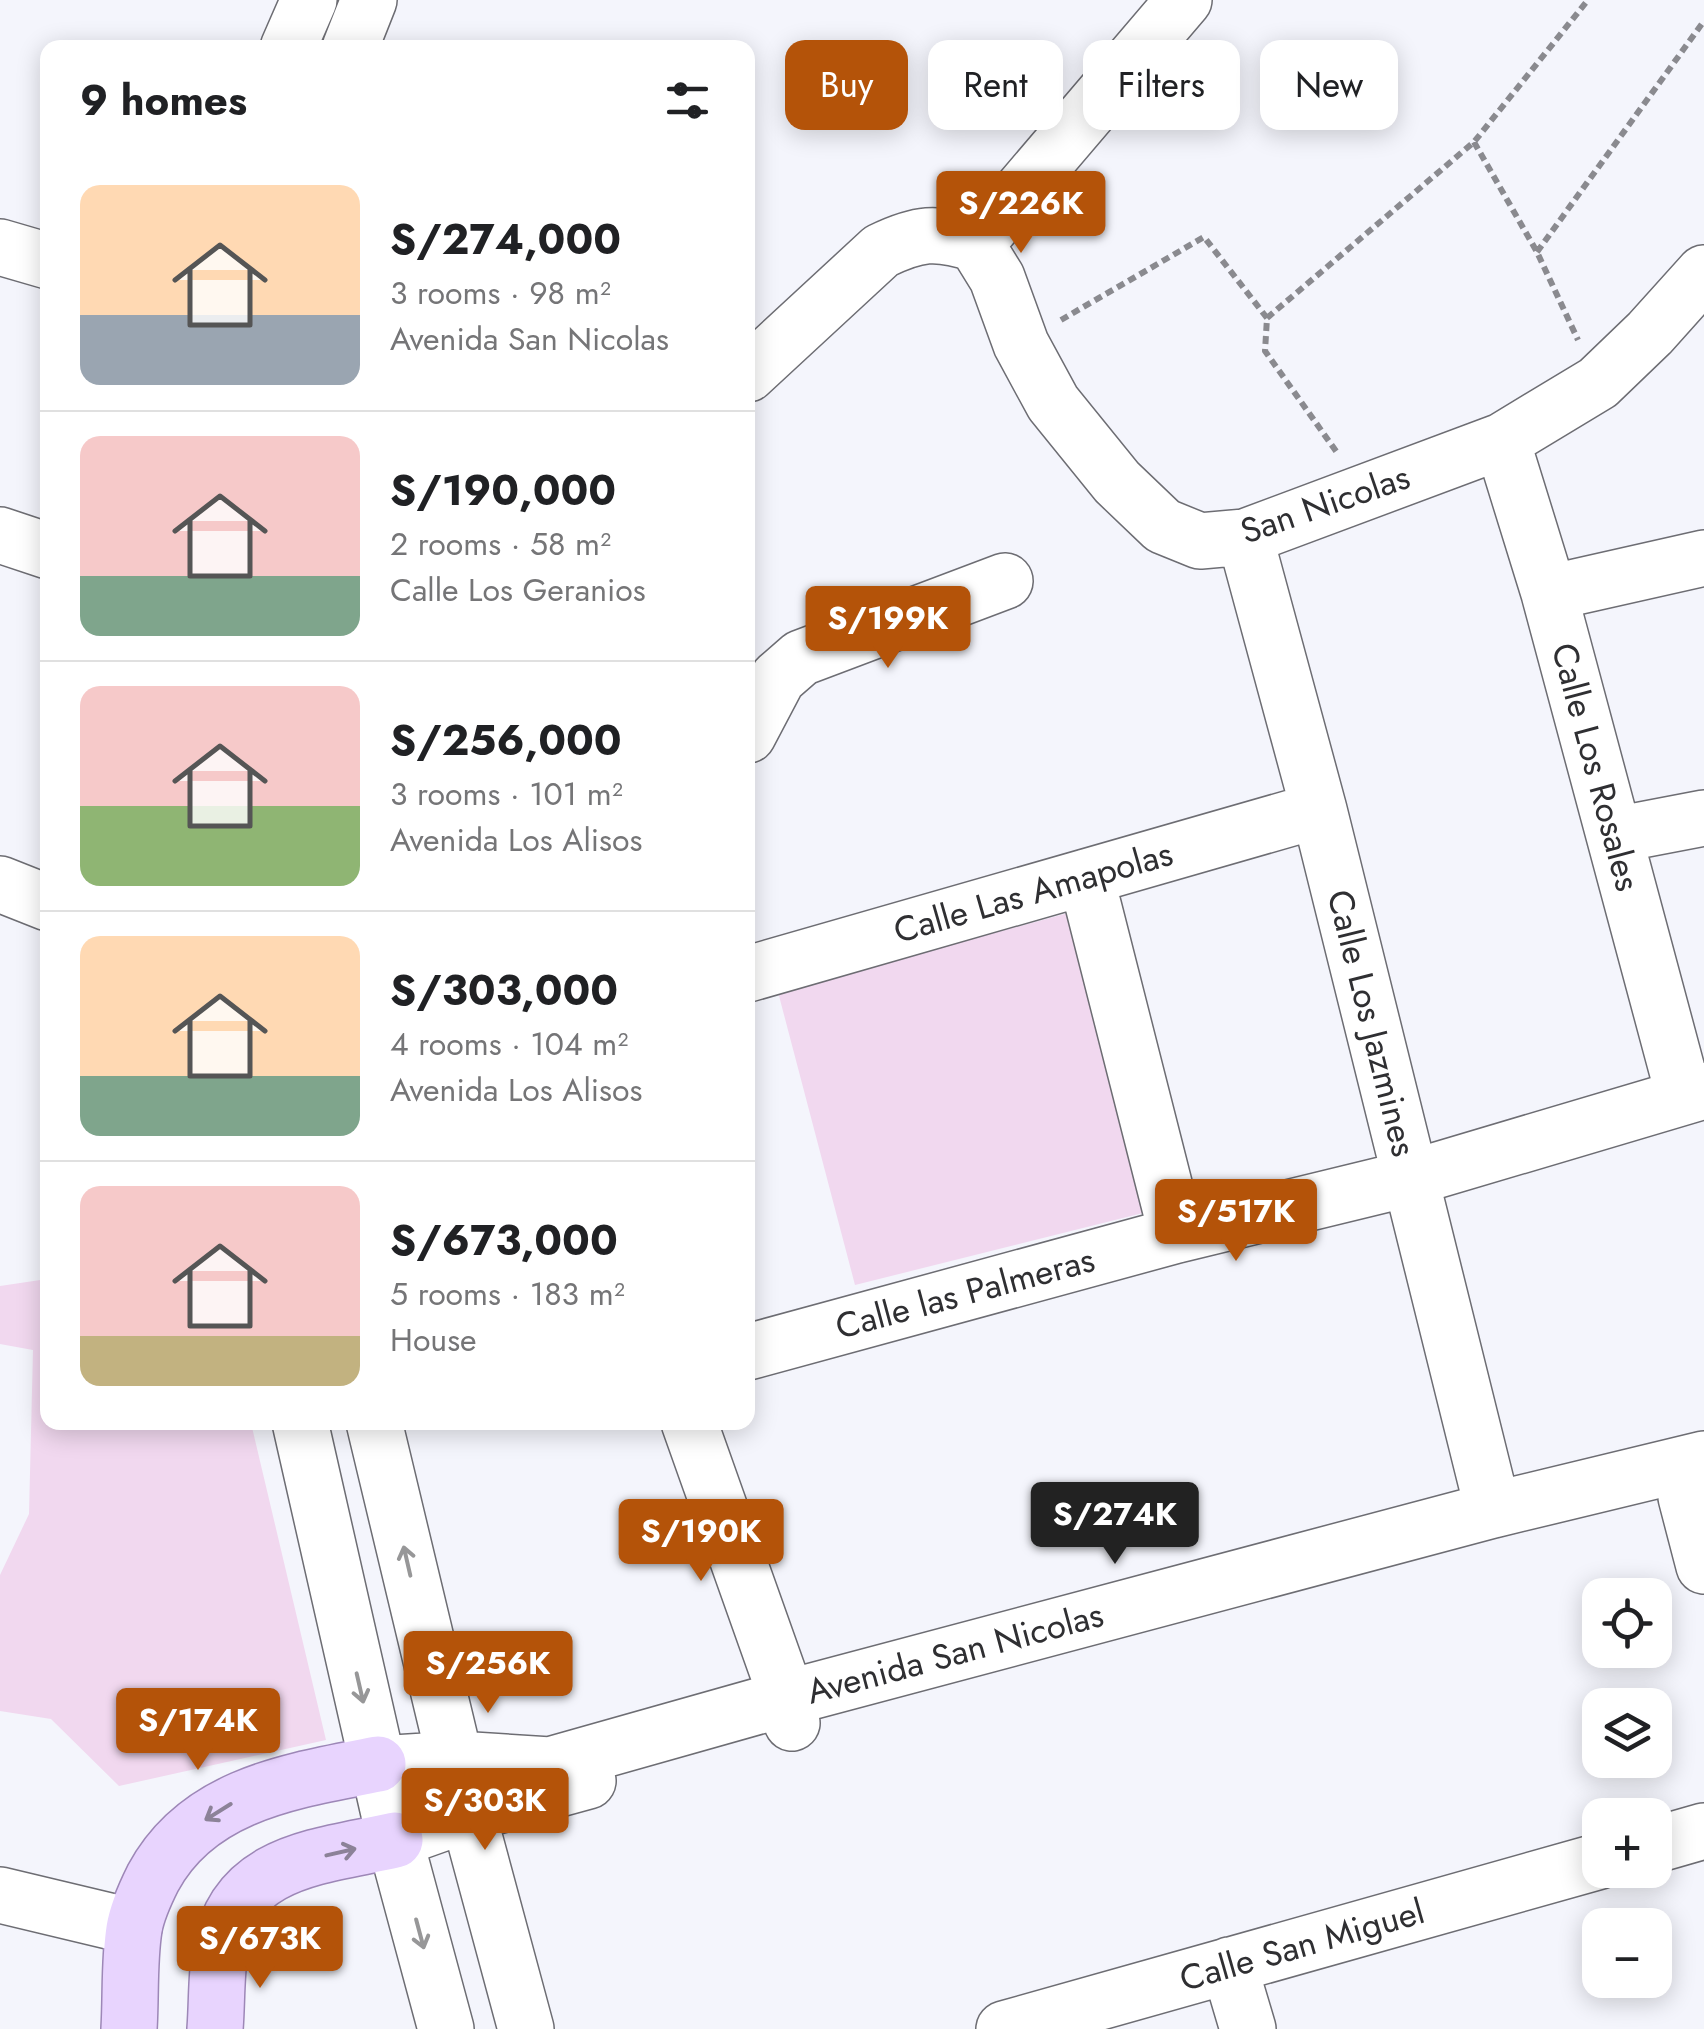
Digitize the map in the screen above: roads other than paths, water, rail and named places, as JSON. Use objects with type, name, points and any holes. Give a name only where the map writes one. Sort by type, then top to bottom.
[{"type":"main road","points":[[129,2029],[134,1927],[163,1860],[181,1838],[218,1810],[250,1794],[286,1782],[378,1764]]},
{"type":"main road","points":[[216,2029],[220,1948],[237,1901],[269,1872],[396,1840]]},
{"type":"street","points":[[292,40],[309,0]]},
{"type":"street","points":[[353,40],[369,0]]},
{"type":"street","points":[[755,367],[881,250],[926,234],[947,235],[976,244],[1166,3]]},
{"type":"street","name":"San Nicolas","points":[[976,244],[997,278],[1020,344],[1053,403],[1117,482],[1163,526],[1200,541],[1245,537],[1502,441],[1598,383],[1704,274]]},
{"type":"street","points":[[0,247],[40,258]]},
{"type":"street","name":"Calle Los Rosales","points":[[1502,441],[1549,593],[1614,835],[1694,1094]]},
{"type":"street","points":[[0,536],[40,548]]},
{"type":"street","name":"Calle Los Jazmines","points":[[1245,537],[1319,810],[1493,1510]]},
{"type":"street","points":[[1549,593],[1704,558]]},
{"type":"street","points":[[755,722],[778,678],[801,658],[1005,581]]},
{"type":"street","name":"Calle Las Amapolas","points":[[755,972],[1319,810]]},
{"type":"street","points":[[1614,835],[1704,818]]},
{"type":"street","points":[[1086,877],[1176,1234]]},
{"type":"street","points":[[0,884],[40,901]]},
{"type":"street","name":"Calle las Palmeras","points":[[755,1350],[1176,1234],[1411,1178],[1694,1094]]},
{"type":"street","points":[[302,1430],[396,1840],[446,2029]]},
{"type":"street","points":[[376,1430],[468,1814],[526,2029]]},
{"type":"street","points":[[692,1430],[789,1710]]},
{"type":"street","points":[[1698,1483],[1704,1566]]},
{"type":"street","name":"Avenida San Nicolas","points":[[396,1840],[551,1778],[1493,1510],[1698,1483]]},
{"type":"street","name":"Avenida San Nicolas","points":[[789,1710],[1698,1483]]},
{"type":"street","name":"Avenida San Nicolas","points":[[378,1764],[450,1736],[551,1778]]},
{"type":"street","points":[[490,1897],[493,1865],[500,1847],[551,1778]]},
{"type":"street","points":[[1672,1840],[1704,1831]]},
{"type":"street","name":"Calle San Miguel","points":[[1004,2029],[1582,1865]]},
{"type":"street","points":[[0,1895],[134,1927]]},
{"type":"street","points":[[1229,1965],[1248,2029]]}]
